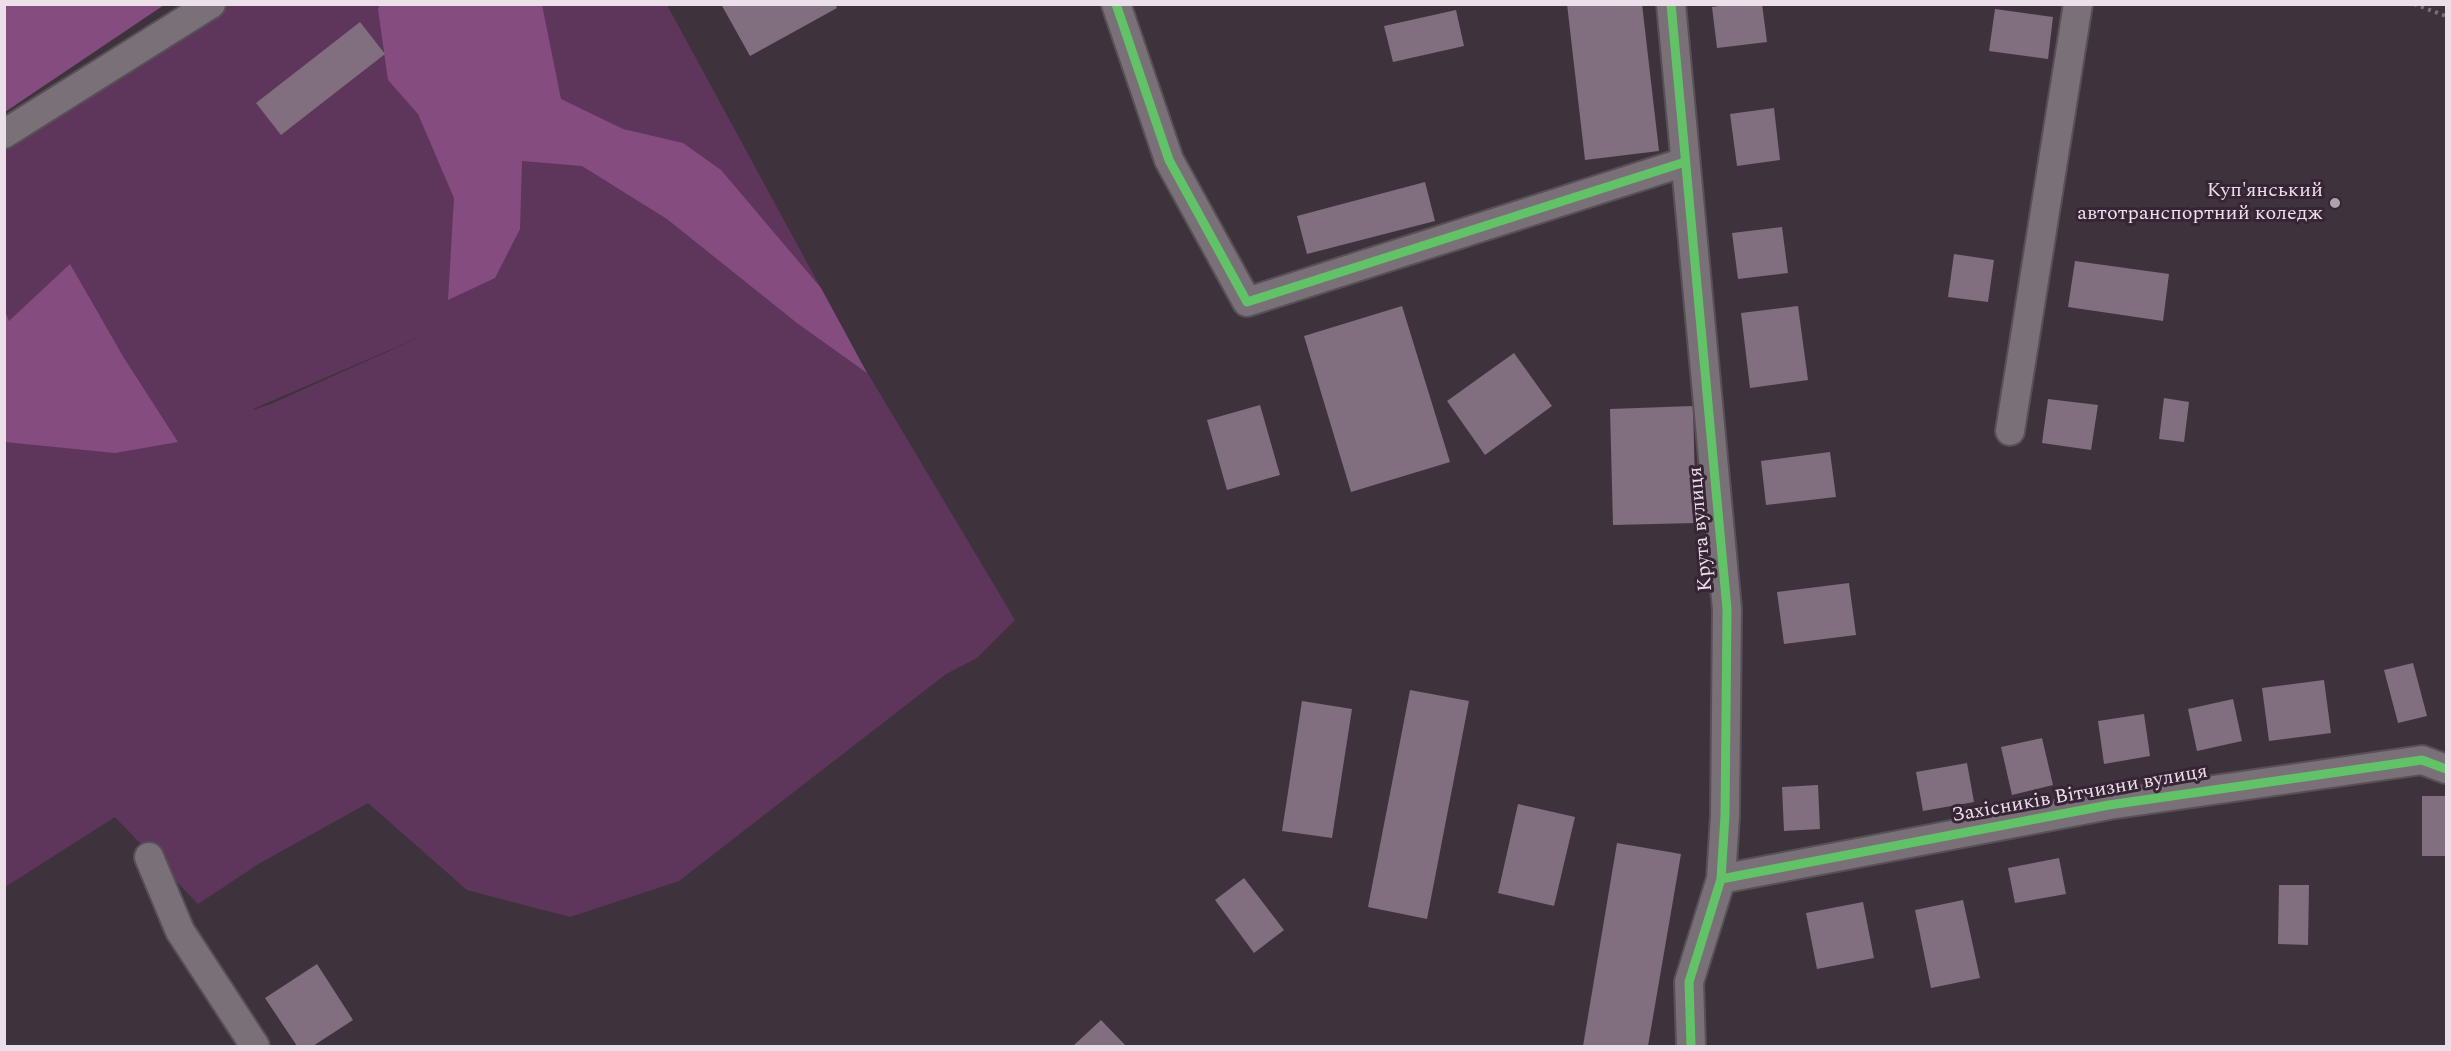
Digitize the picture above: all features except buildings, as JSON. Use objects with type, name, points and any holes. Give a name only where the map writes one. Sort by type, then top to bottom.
[{"type":"street","points":[[4,134],[211,4]]},
{"type":"street","points":[[1116,4],[1169,160],[1247,302],[1685,162]]},
{"type":"street","name":"Крута вулиця","points":[[1671,4],[1727,609],[1725,816],[1721,879],[1689,981],[1691,1047]]},
{"type":"street","points":[[2010,431],[2078,4]]},
{"type":"street","name":"Захісників Вітчизни вулиця","points":[[1721,879],[2121,803],[2422,760],[2446,769]]},
{"type":"street","points":[[149,857],[180,931],[255,1047]]},
{"type":"path","points":[[2414,4],[2446,16]]},
{"type":"shaded area","points":[[5,4],[164,4],[164,5],[5,112]]},
{"type":"shaded area","points":[[380,4],[542,5],[561,99],[623,129],[683,143],[721,170],[821,288],[867,373],[797,323],[667,219],[582,166],[522,161],[520,229],[495,278],[448,300],[454,198],[418,114],[388,80],[378,9]]},
{"type":"shaded area","points":[[220,5],[667,5],[861,362],[1015,620],[977,658],[946,674],[679,881],[570,917],[467,890],[368,803],[260,863],[198,904],[115,817],[5,887],[5,133]],"holes":[[[429,333],[271,404],[253,410]]]},
{"type":"shaded area","points":[[70,264],[124,358],[178,442],[115,453],[5,442],[5,311],[9,321]]},
{"type":"cycle path","points":[[1116,4],[1169,160],[1247,302],[1685,162]]},
{"type":"cycle path","points":[[1671,4],[1727,609],[1725,816],[1721,879],[1689,982],[1691,1046]]},
{"type":"cycle path","points":[[1721,879],[2109,805],[2422,760],[2446,769]]},
{"type":"place","name":"Куп'янський автотранспортний коледж","points":[[2335,203]]}]
